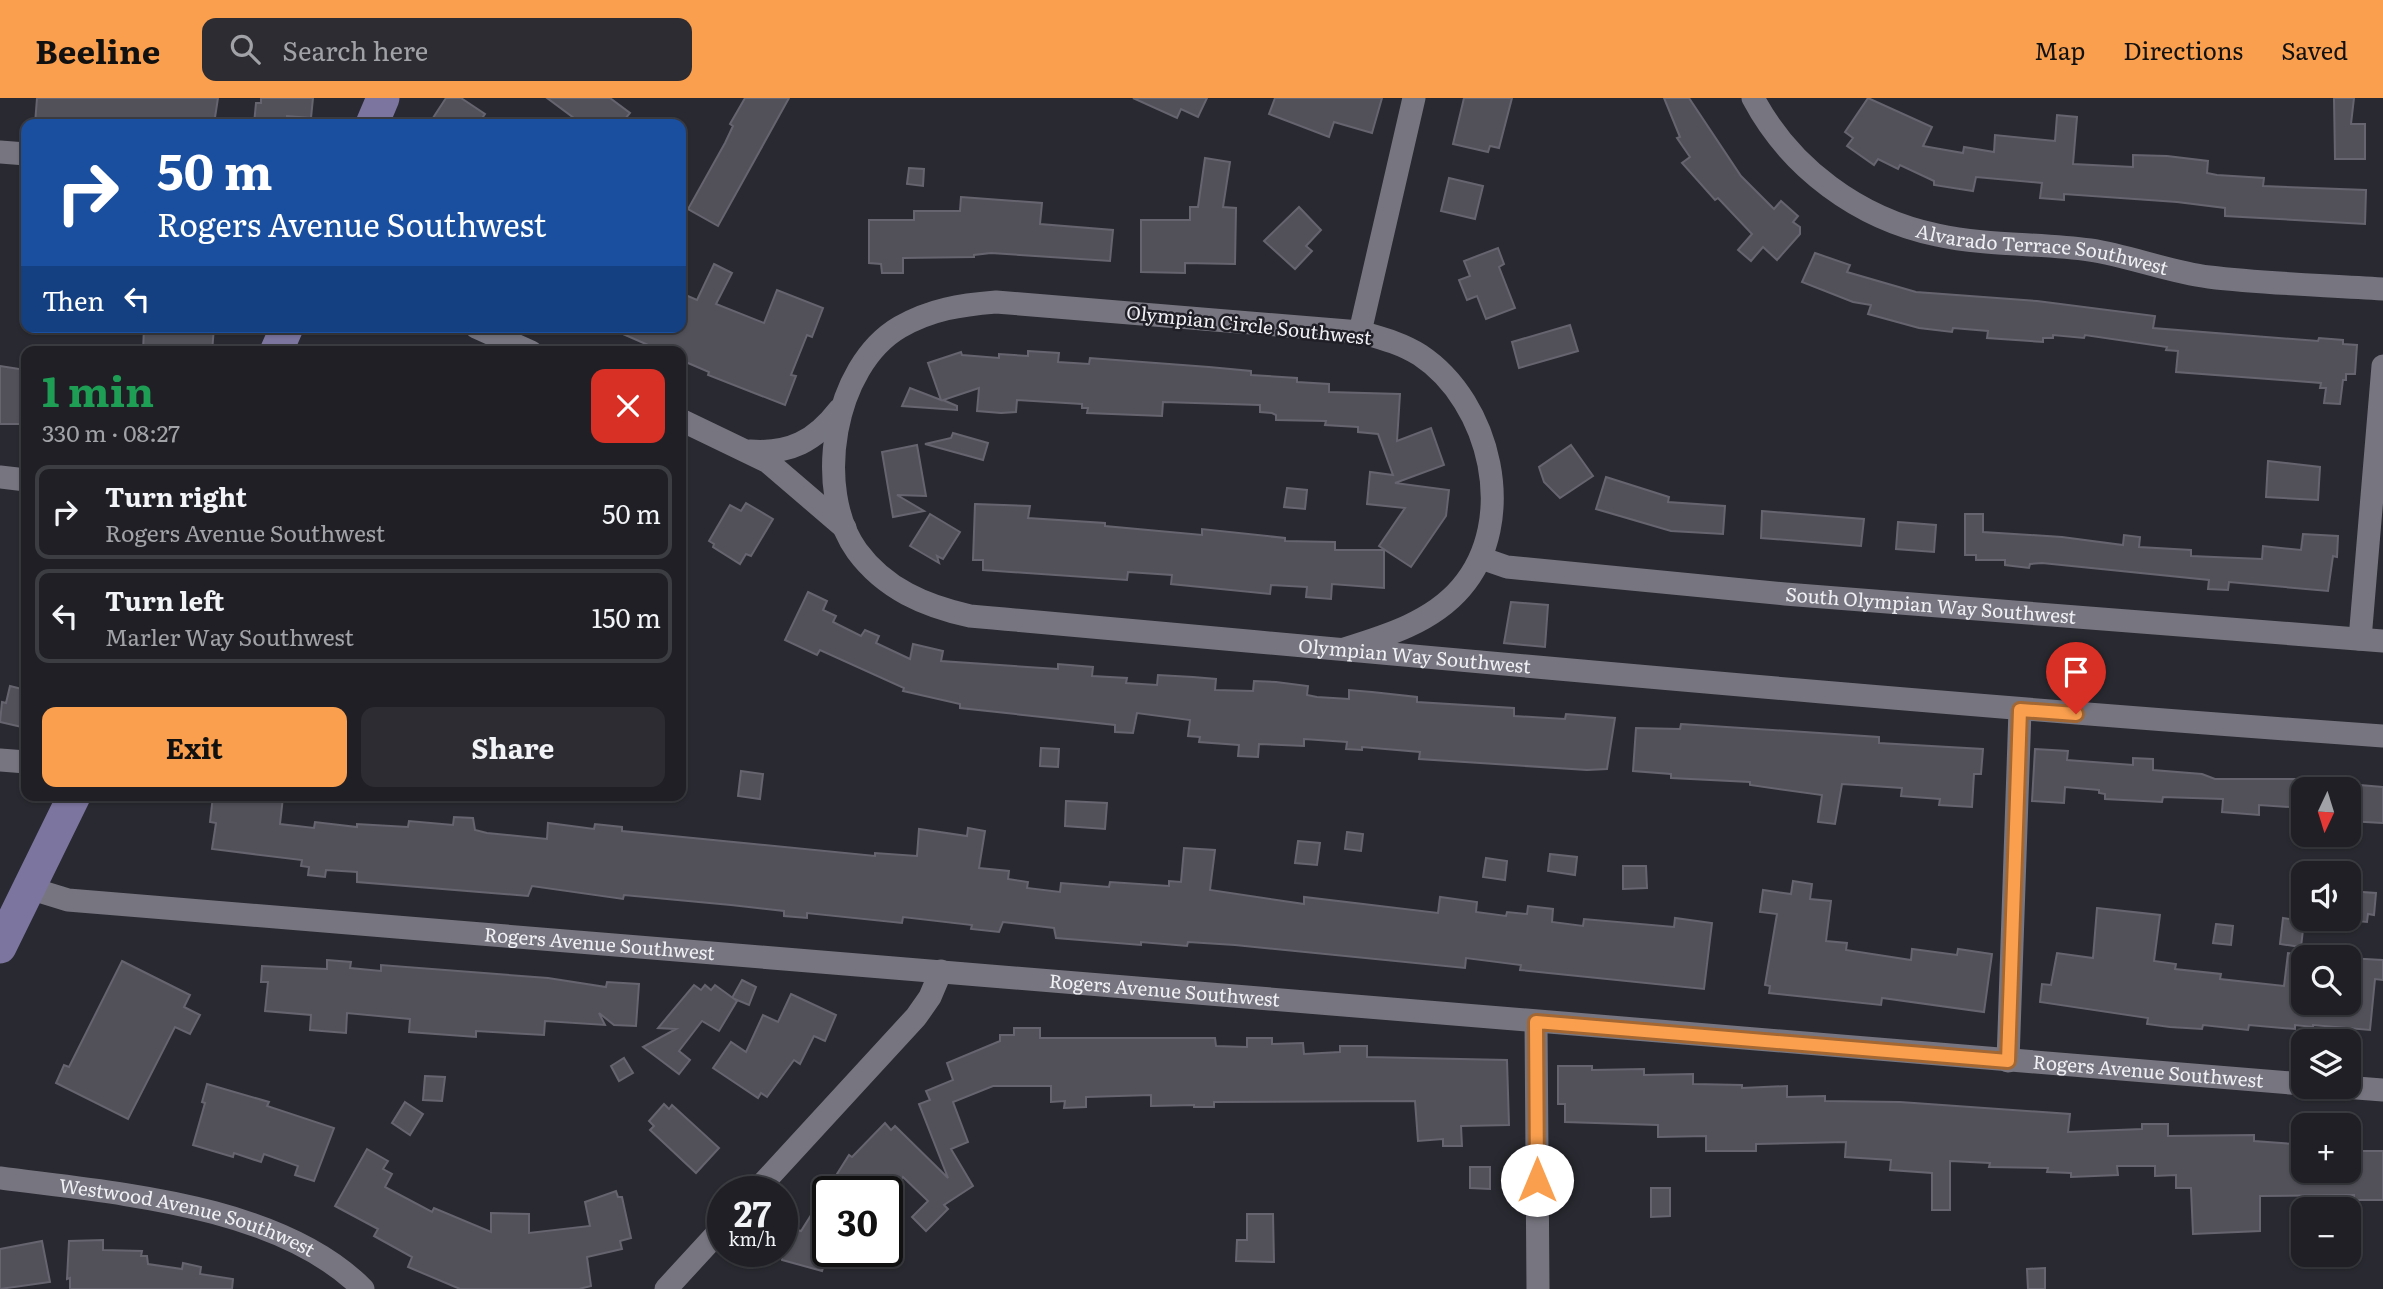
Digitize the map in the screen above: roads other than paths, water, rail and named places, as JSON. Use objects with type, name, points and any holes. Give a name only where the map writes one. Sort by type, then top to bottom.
[{"type":"main road","points":[[374,119],[383,98]]},
{"type":"main road","points":[[0,947],[72,801]]},
{"type":"street","points":[[1360,332],[1415,98]]},
{"type":"street","name":"Alvarado Terrace Southwest","points":[[1752,98],[1764,120],[1793,156],[1828,187],[1880,218],[1926,232],[2091,250],[2208,277],[2383,289]]},
{"type":"street","points":[[0,152],[21,154]]},
{"type":"street","name":"Olympian Circle Southwest","points":[[836,481],[839,410],[859,366],[898,328],[947,306],[996,302],[1360,332],[1391,340],[1421,356],[1447,379],[1466,406],[1486,451],[1494,484],[1492,523],[1481,558],[1461,588],[1433,613],[1385,636],[1344,649]]},
{"type":"street","points":[[489,333],[518,346]]},
{"type":"street","points":[[2372,640],[2383,366]]},
{"type":"street","name":"Olympian Way Southwest","points":[[750,451],[778,451],[810,440],[839,410]]},
{"type":"street","name":"Olympian Way Southwest","points":[[686,421],[750,451],[790,479],[845,528],[870,566],[892,586],[932,607],[970,616],[2020,710],[2383,736]]},
{"type":"street","points":[[0,477],[21,479]]},
{"type":"street","name":"Olympian Way Southwest","points":[[836,481],[845,528]]},
{"type":"street","name":"South Olympian Way Southwest","points":[[1481,558],[1507,567],[1785,594],[2372,640]]},
{"type":"street","points":[[2008,1061],[2020,710]]},
{"type":"street","points":[[0,760],[21,762]]},
{"type":"street","name":"Rogers Avenue Southwest","points":[[29,888],[68,900],[2291,1083]]},
{"type":"street","points":[[770,1176],[916,1017],[930,997],[941,971]]},
{"type":"street","points":[[1536,1022],[1538,1289]]},
{"type":"street","points":[[2361,1088],[2383,1090]]},
{"type":"street","name":"Westwood Avenue Southwest","points":[[0,1178],[148,1198],[275,1230],[313,1249],[347,1273],[363,1289]]},
{"type":"street","points":[[666,1289],[707,1244]]}]
